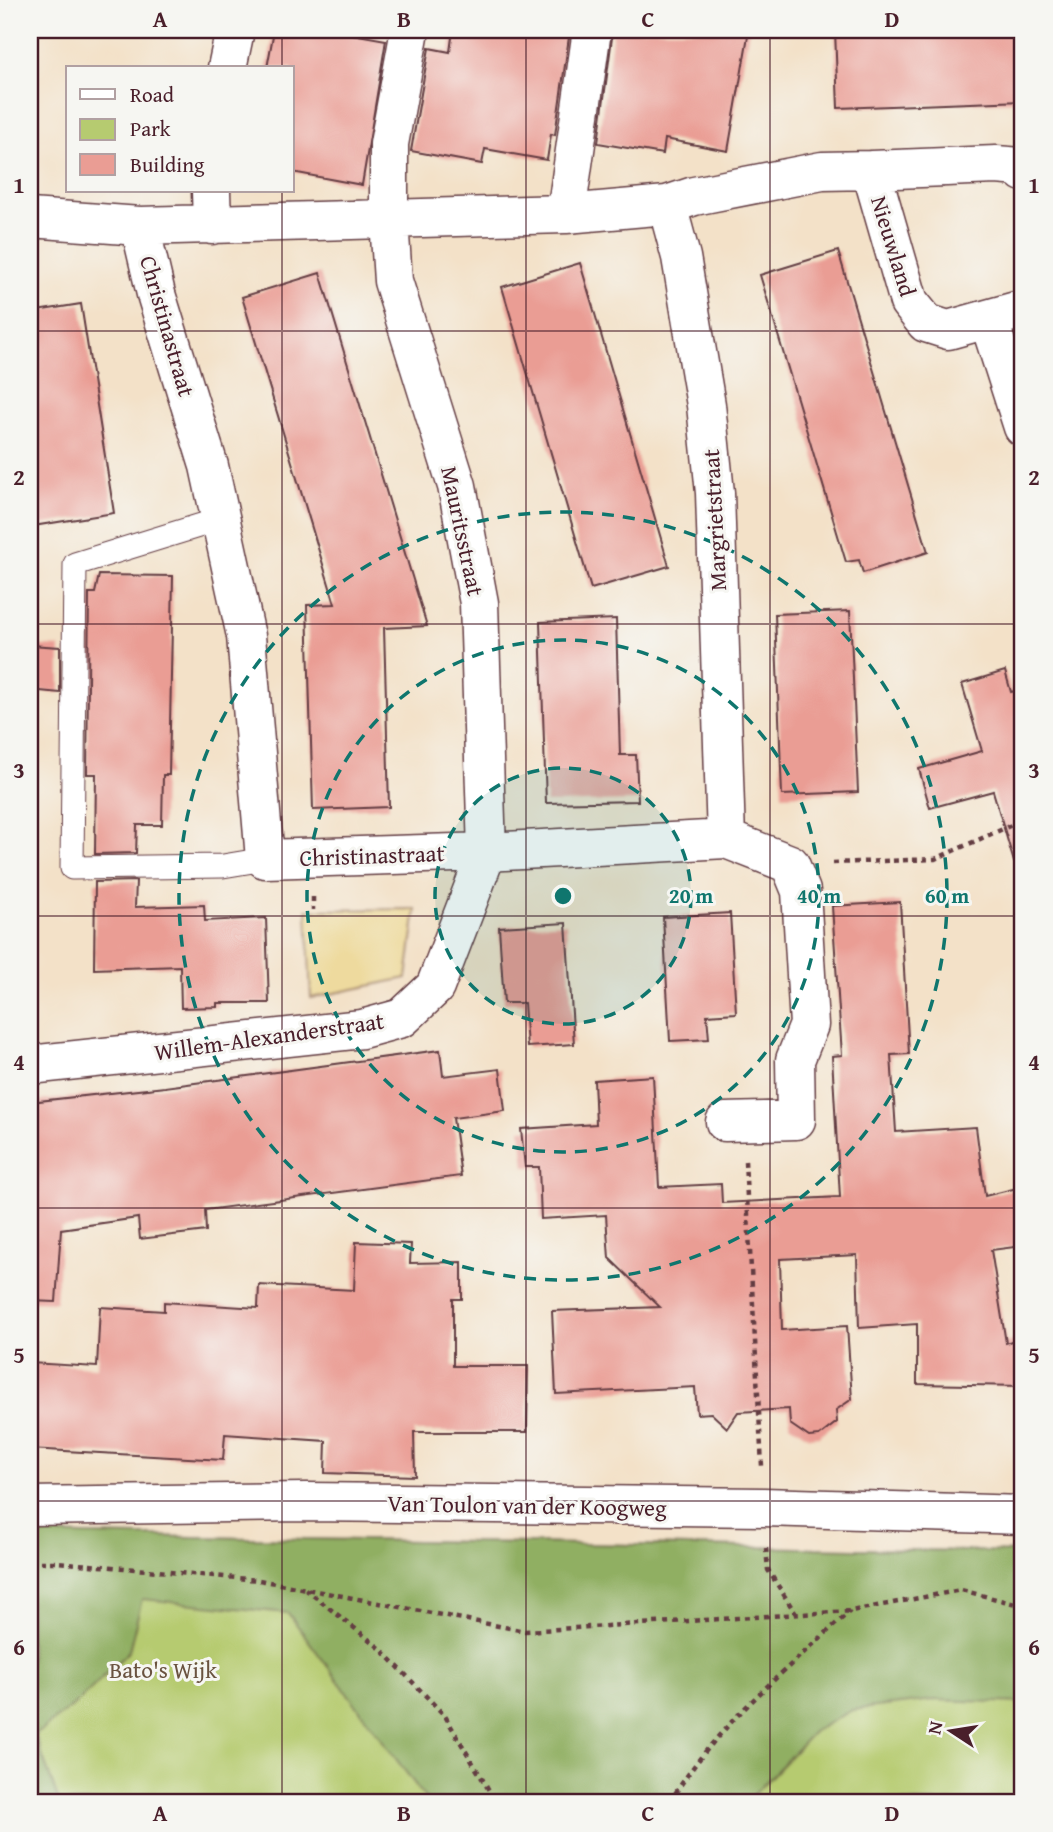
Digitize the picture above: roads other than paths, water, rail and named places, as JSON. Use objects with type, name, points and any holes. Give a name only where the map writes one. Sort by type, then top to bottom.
[{"type":"street","points":[[227,66],[235,30]]},
{"type":"street","points":[[389,219],[389,144],[410,30]]},
{"type":"street","points":[[566,214],[592,30]]},
{"type":"street","name":"Nieuwland","points":[[1023,172],[1021,167],[996,165],[871,170],[909,302],[926,323],[948,330],[1006,315],[1023,428]]},
{"type":"street","points":[[30,218],[140,226],[212,208],[389,219],[566,214],[667,205],[694,196],[822,171],[871,170]]},
{"type":"street","name":"Margrietstraat","points":[[667,205],[681,257],[704,391],[712,468],[726,839]]},
{"type":"street","name":"Mauritsstraat","points":[[389,219],[393,281],[457,486],[479,603],[487,852]]},
{"type":"street","name":"Christinastraat","points":[[140,226],[156,294],[209,466],[246,636],[265,859],[487,852],[726,839],[790,864],[801,891],[809,1025],[795,1060],[796,1120],[734,1121]]},
{"type":"street","name":"Willem-Alexanderstraat","points":[[30,1065],[362,1029],[402,1018],[435,987],[487,852]]},
{"type":"street","name":"Van Toulon van der Koogweg","points":[[30,1506],[306,1502],[764,1507],[1023,1515]]},
{"type":"lane","points":[[221,519],[75,564],[72,868],[223,866],[265,859]]},
{"type":"park label","name":"Bato's Wijk","points":[[163,1669]]}]
